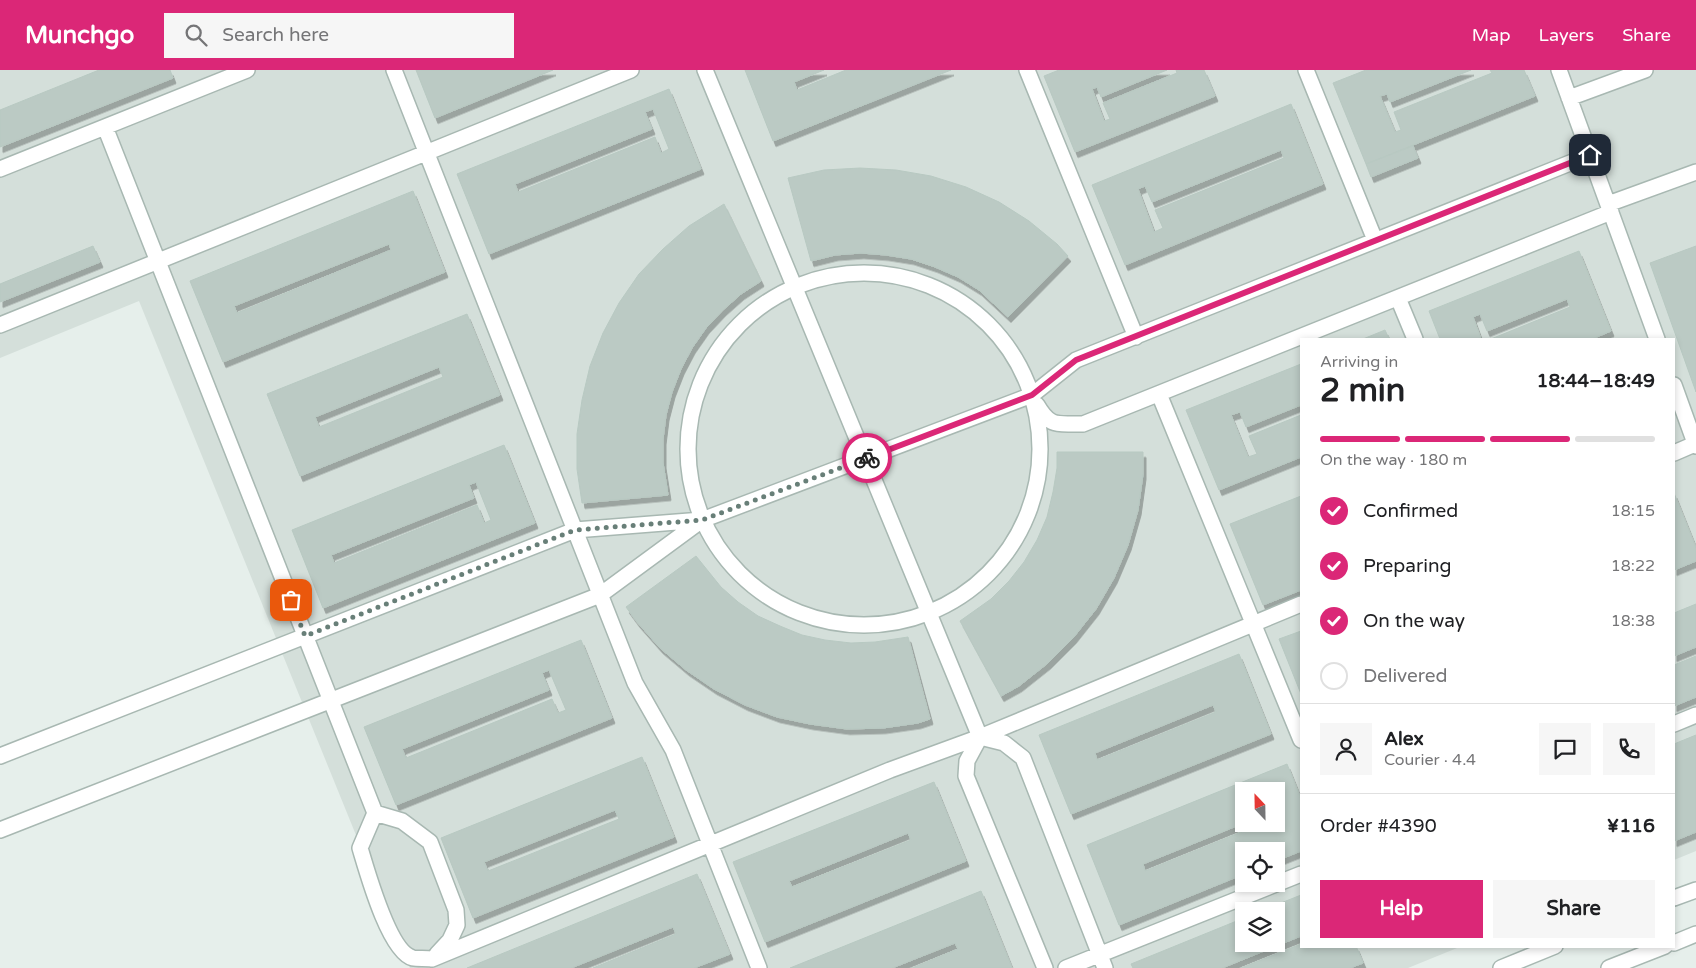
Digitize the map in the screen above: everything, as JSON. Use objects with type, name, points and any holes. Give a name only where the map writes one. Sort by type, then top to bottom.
[{"type":"street","points":[[0,169],[246,70]]},
{"type":"street","points":[[394,70],[635,683],[673,750],[759,968]]},
{"type":"street","points":[[0,325],[631,70]]},
{"type":"street","points":[[705,70],[980,738]]},
{"type":"street","points":[[1027,70],[1136,336]]},
{"type":"street","points":[[1306,70],[1375,240]]},
{"type":"street","points":[[1559,70],[1657,338]]},
{"type":"street","points":[[1569,98],[1645,70]]},
{"type":"street","points":[[105,127],[375,813],[360,848],[374,896],[398,947],[412,958],[434,963],[710,844],[890,770],[980,738],[1300,604]]},
{"type":"street","points":[[0,830],[600,595],[702,520],[1032,395],[1076,360],[1590,155]]},
{"type":"street","points":[[1032,395],[1044,417],[1051,423],[1083,424],[1398,298],[1696,172]]},
{"type":"street","points":[[849,273],[876,273],[903,277],[929,285],[955,298],[978,314],[998,334],[1015,357],[1028,382],[1036,409],[1040,438],[1040,466],[1034,494],[1025,521],[1011,546],[993,568],[972,587],[949,603],[928,612],[895,622],[867,625],[813,618],[788,608],[765,595],[744,578],[725,558],[702,520],[691,486],[688,459],[688,432],[691,414],[702,380],[714,356],[730,334],[743,321],[772,299],[794,287],[822,278],[849,273]]},
{"type":"street","points":[[1398,298],[1414,338]]},
{"type":"street","points":[[1675,388],[1696,445],[1675,453]]},
{"type":"street","points":[[1159,394],[1300,738]]},
{"type":"street","points":[[0,756],[575,530],[702,520]]},
{"type":"street","points":[[1675,724],[1696,715]]},
{"type":"street","points":[[980,738],[1004,743],[1023,758],[1102,961]]},
{"type":"street","points":[[980,738],[966,761],[966,776],[1045,968]]},
{"type":"street","points":[[375,813],[402,821],[430,842],[456,910],[457,925],[450,940],[434,963]]},
{"type":"street","points":[[1066,968],[1102,961],[1300,874]]},
{"type":"street","points":[[1675,898],[1696,890]]},
{"type":"street","points":[[1675,943],[1696,934]]},
{"type":"street","points":[[1501,968],[1550,948]]},
{"type":"street","points":[[1610,968],[1660,948]]},
{"type":"shaded area","points":[[0,70],[1696,70],[1696,851],[1675,860],[1675,338],[1300,338],[1300,948],[1457,948],[1408,968],[410,968],[139,301],[0,358]]},
{"type":"building","points":[[99,70],[170,70],[173,78],[0,147],[0,110]]},
{"type":"building","points":[[416,70],[553,70],[435,118]]},
{"type":"building","points":[[745,70],[824,70],[794,82],[797,90],[846,70],[951,70],[773,141]]},
{"type":"building","points":[[1059,70],[1167,70],[1101,97],[1097,87],[1092,89],[1104,121],[1110,119],[1103,103],[1177,73],[1176,70],[1204,70],[1215,96],[1075,152],[1044,76]]},
{"type":"building","points":[[1366,70],[1471,70],[1390,102],[1387,94],[1380,96],[1395,132],[1401,130],[1394,112],[1492,73],[1490,70],[1524,70],[1535,96],[1366,164],[1333,83]]},
{"type":"building","points":[[669,89],[701,169],[489,254],[457,174]],"holes":[[[653,109],[669,149],[661,153],[655,137],[518,192],[515,184],[652,129],[645,112]]]},
{"type":"building","points":[[1291,104],[1323,184],[1125,265],[1092,185]],"holes":[[[1281,150],[1284,158],[1155,210],[1163,228],[1154,232],[1138,189],[1145,186],[1152,202]]]},
{"type":"building","points":[[1413,146],[1418,158],[1371,177],[1366,164]]},
{"type":"building","points":[[860,168],[896,170],[931,176],[966,187],[999,202],[1029,221],[1057,244],[1068,256],[1008,317],[979,290],[958,277],[911,259],[861,253],[835,255],[811,261],[788,178],[824,170]]},
{"type":"building","points":[[413,191],[445,272],[223,362],[190,281]],"holes":[[[389,244],[391,250],[237,313],[234,306]]]},
{"type":"building","points":[[724,204],[761,281],[741,294],[706,328],[692,348],[681,369],[666,415],[663,439],[663,463],[668,495],[582,503],[577,469],[577,434],[590,366],[603,333],[619,303],[639,274],[689,226]]},
{"type":"building","points":[[93,246],[100,262],[0,302],[0,284]]},
{"type":"building","points":[[1696,246],[1696,392],[1650,263]]},
{"type":"building","points":[[1579,251],[1611,331],[1594,338],[1493,338],[1570,307],[1567,299],[1487,331],[1480,314],[1473,317],[1481,338],[1440,338],[1429,311]]},
{"type":"building","points":[[467,314],[500,395],[300,476],[267,394]],"holes":[[[439,367],[443,377],[319,427],[315,417]]]},
{"type":"building","points":[[1385,330],[1389,338],[1365,338]]},
{"type":"building","points":[[1300,364],[1300,405],[1246,427],[1240,412],[1231,415],[1248,457],[1257,454],[1249,436],[1300,415],[1300,457],[1219,490],[1186,410]]},
{"type":"building","points":[[504,445],[535,523],[323,608],[292,530]],"holes":[[[476,482],[491,520],[484,523],[477,505],[334,563],[331,555],[474,498],[469,485]]]},
{"type":"building","points":[[1057,452],[1143,452],[1143,474],[1138,510],[1128,545],[1114,578],[1096,609],[1073,638],[1048,663],[1019,686],[1001,696],[960,621],[991,599],[1009,581],[1024,562],[1037,540],[1047,517],[1053,492],[1057,468]]},
{"type":"building","points":[[1300,496],[1300,590],[1263,605],[1230,524]]},
{"type":"building","points":[[1675,496],[1696,548],[1696,561],[1675,570]]},
{"type":"building","points":[[696,556],[721,587],[738,602],[758,616],[802,635],[851,643],[875,642],[908,637],[930,719],[918,723],[883,728],[847,729],[810,724],[777,717],[745,705],[714,689],[686,670],[660,648],[626,607]]},
{"type":"building","points":[[1696,604],[1696,647],[1675,656],[1675,613]]},
{"type":"building","points":[[1300,631],[1300,692],[1279,639]]},
{"type":"building","points":[[581,640],[612,718],[396,805],[364,727]],"holes":[[[549,670],[566,710],[558,713],[552,699],[406,758],[402,749],[549,690],[542,673]]]},
{"type":"building","points":[[1239,654],[1271,734],[1071,814],[1039,735]],"holes":[[[1213,705],[1216,712],[1097,760],[1095,753]]]},
{"type":"building","points":[[1696,656],[1696,697],[1675,706],[1675,665]]},
{"type":"building","points":[[1696,735],[1696,832],[1675,841],[1675,744]]},
{"type":"building","points":[[642,757],[674,837],[473,918],[441,838]],"holes":[[[615,810],[619,819],[488,871],[484,862]]]},
{"type":"building","points":[[1287,764],[1300,796],[1300,851],[1285,857],[1285,842],[1235,842],[1235,878],[1119,925],[1087,845],[1235,785],[1235,827],[1143,864],[1145,871],[1241,832],[1285,832],[1285,782],[1243,782]]},
{"type":"building","points":[[934,782],[966,861],[765,942],[733,862]],"holes":[[[908,833],[911,840],[792,887],[789,881]]]},
{"type":"building","points":[[697,874],[730,954],[694,968],[593,968],[676,934],[673,927],[571,968],[467,968]]},
{"type":"building","points":[[981,891],[1012,968],[912,968],[958,949],[955,943],[892,968],[790,968]]},
{"type":"building","points":[[1300,895],[1300,936],[1285,942],[1284,902]]},
{"type":"building","points":[[1235,922],[1235,952],[1262,952],[1222,968],[1133,968],[1131,964]]},
{"type":"building","points":[[1300,944],[1300,948],[1357,948],[1363,963],[1350,968],[1241,968]]},
{"type":"way so far","points":[[291,600],[305,636],[575,530],[702,520],[867,458]]},
{"type":"route","points":[[867,458],[1032,395],[1076,360],[1590,155]]}]
